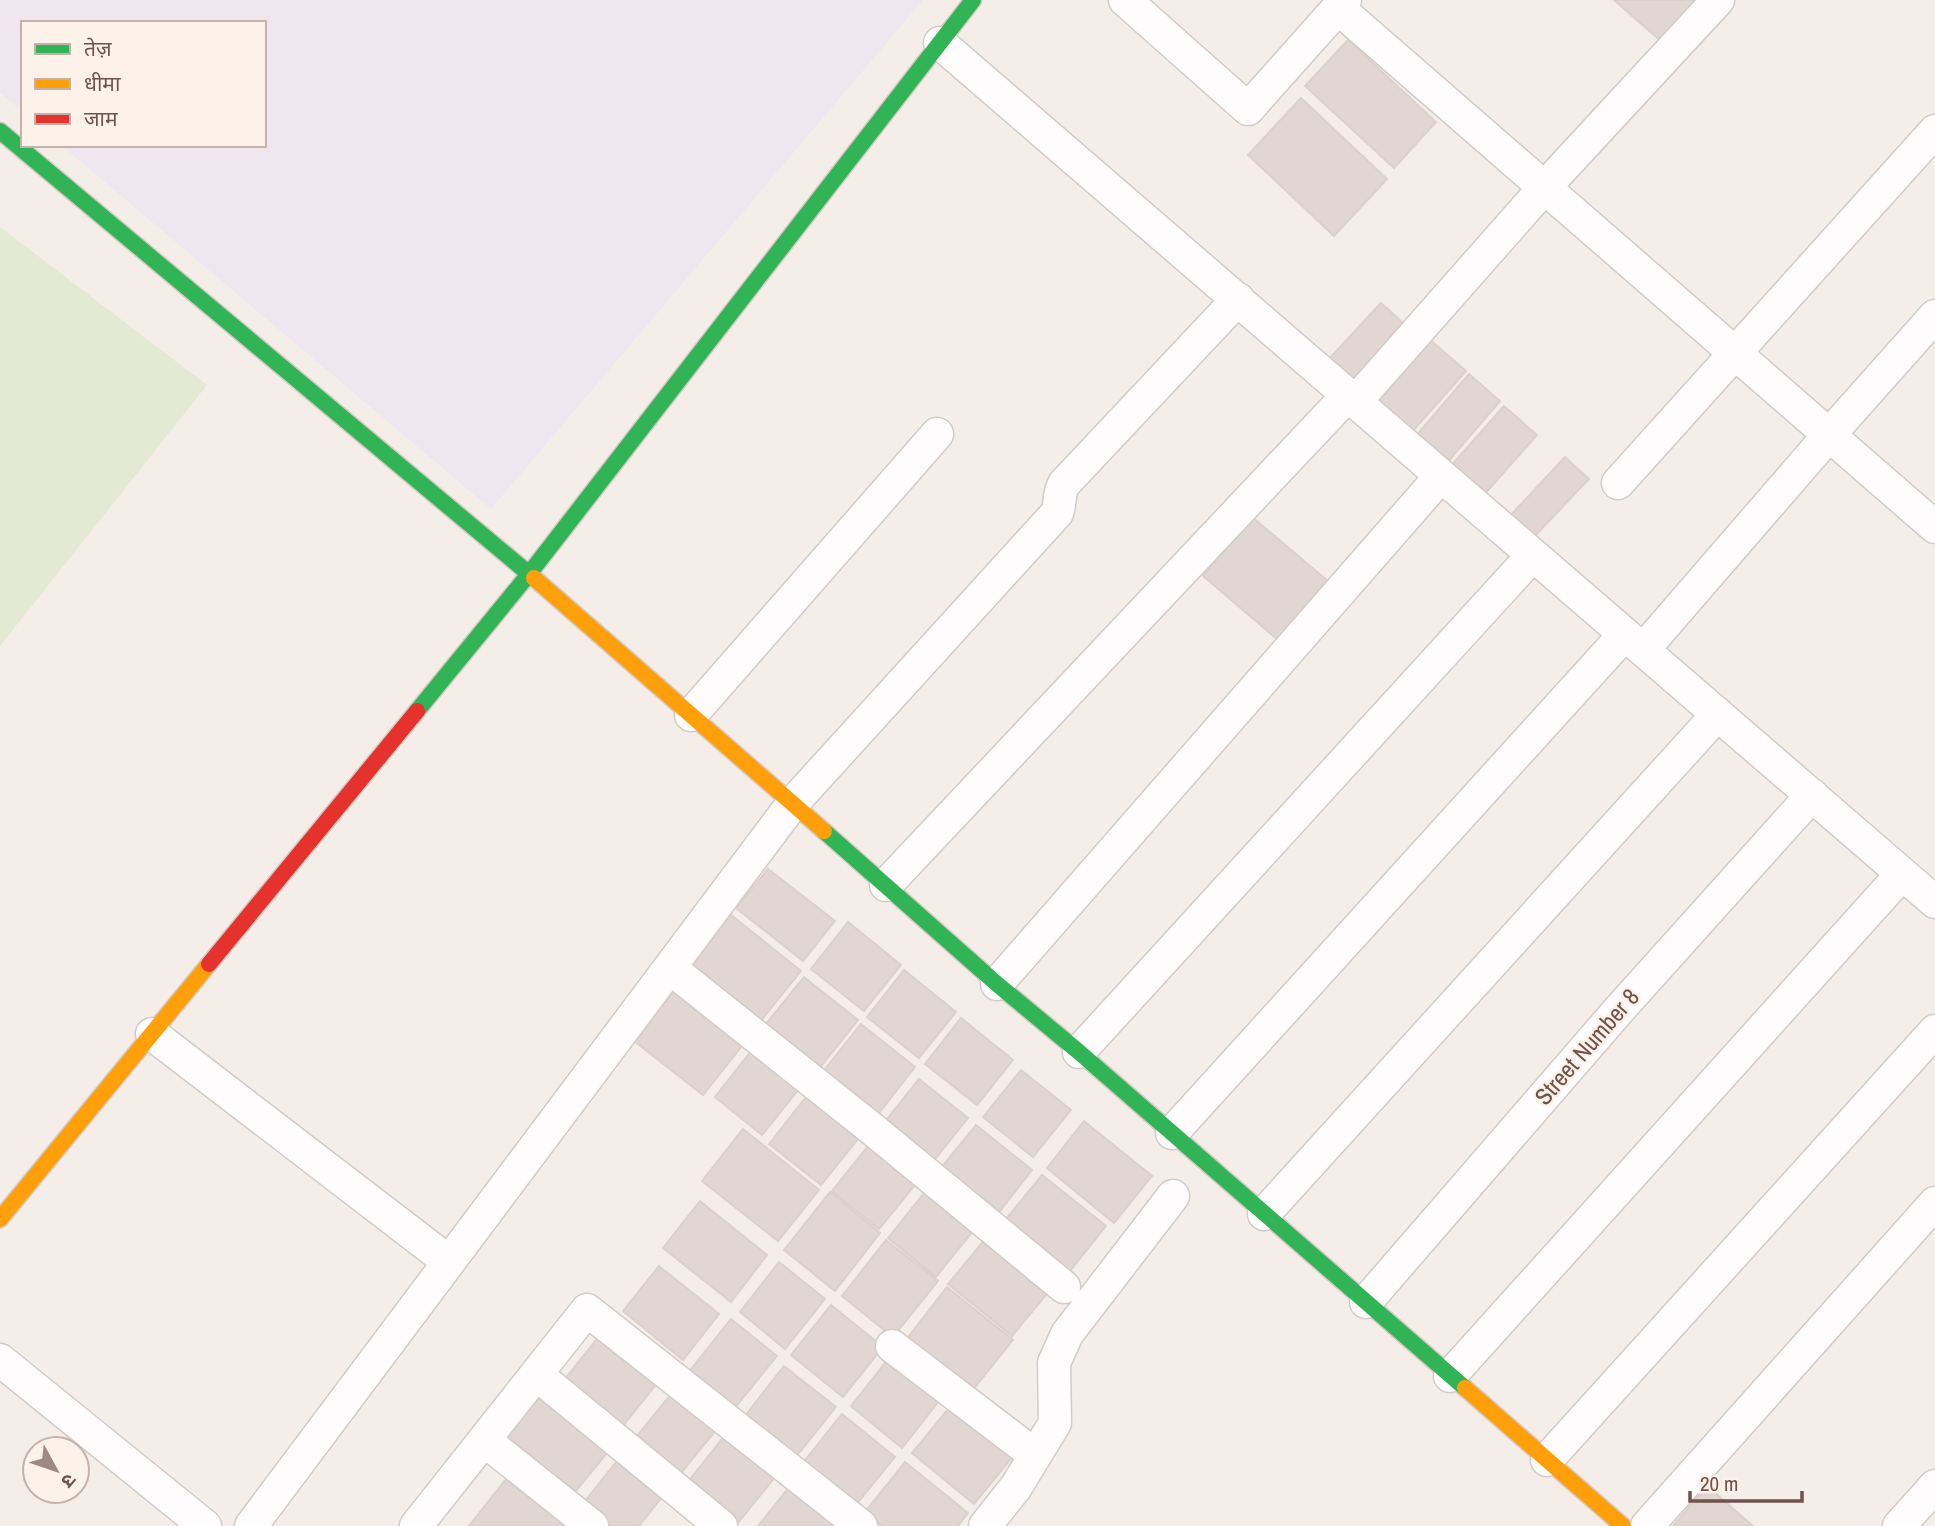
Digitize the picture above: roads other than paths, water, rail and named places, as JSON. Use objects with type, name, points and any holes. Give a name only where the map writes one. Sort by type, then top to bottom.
[{"type":"street","points":[[0,1219],[529,574],[973,0]]},
{"type":"street","points":[[1125,0],[1248,109],[1341,4],[1544,188],[1935,527]]},
{"type":"street","points":[[886,885],[1352,398],[1718,0]]},
{"type":"street","points":[[940,43],[1935,902]]},
{"type":"street","points":[[0,131],[529,574],[1623,1526]]},
{"type":"street","points":[[1618,483],[1935,131]]},
{"type":"street","points":[[251,1526],[793,803],[1057,513],[1059,492],[1063,484],[1238,299]]},
{"type":"street","points":[[1172,1133],[1829,435],[1935,316]]},
{"type":"street","points":[[691,715],[937,434]]},
{"type":"street","points":[[997,984],[1441,476]]},
{"type":"street","points":[[1079,1052],[1533,555]]},
{"type":"street","points":[[1264,1214],[1718,714]]},
{"type":"street","name":"Street Number 8","points":[[1366,1302],[1617,1012],[1812,795]]},
{"type":"street","points":[[1450,1376],[1902,874]]},
{"type":"street","points":[[670,968],[871,1128],[1064,1287]]},
{"type":"street","points":[[1547,1460],[1935,1031]]},
{"type":"street","points":[[152,1034],[449,1262]]},
{"type":"street","points":[[985,1526],[1016,1487],[1055,1423],[1054,1363],[1067,1334],[1174,1196]]},
{"type":"street","points":[[1647,1526],[1935,1203]]},
{"type":"street","points":[[416,1526],[586,1310],[861,1526]]},
{"type":"street","points":[[892,1346],[1035,1455]]},
{"type":"street","points":[[0,1360],[205,1526]]},
{"type":"street","points":[[536,1374],[722,1526]]},
{"type":"street","points":[[484,1440],[592,1526]]},
{"type":"street","points":[[1899,1526],[1935,1486]]}]
